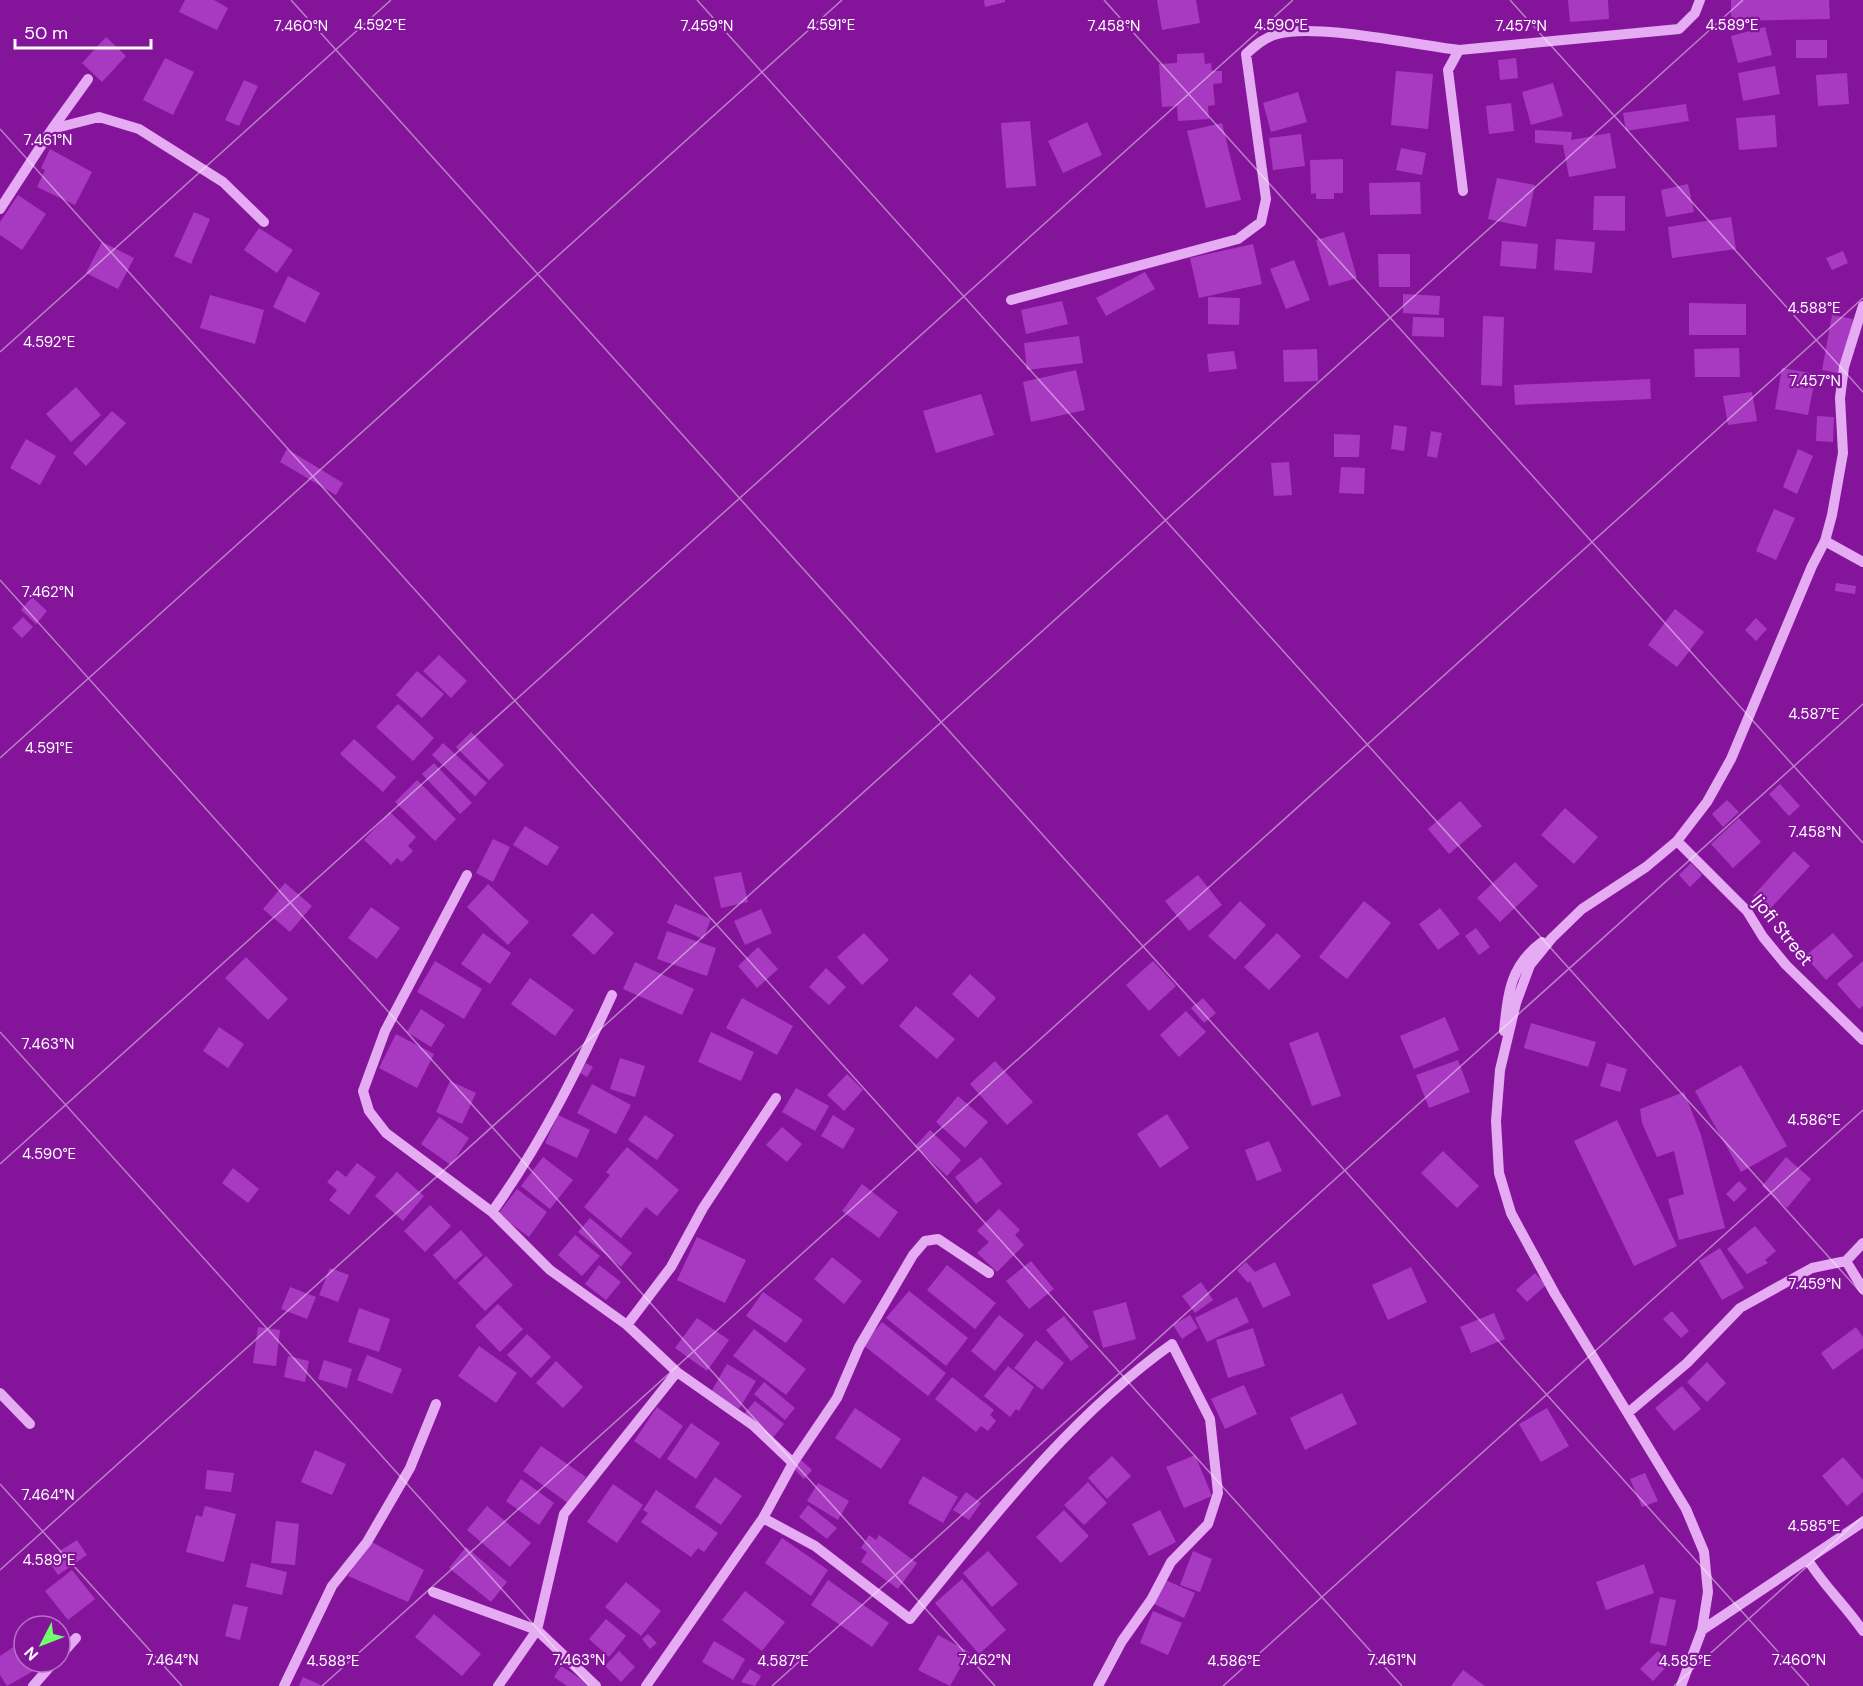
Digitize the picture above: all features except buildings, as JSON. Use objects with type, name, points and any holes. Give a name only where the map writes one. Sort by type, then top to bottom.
[{"type":"street","points":[[1011,300],[1239,239],[1261,222],[1266,199],[1246,54],[1259,42],[1278,33],[1321,32],[1459,50],[1678,29],[1695,13],[1700,0]]},
{"type":"street","points":[[1459,50],[1448,70],[1463,191]]},
{"type":"street","points":[[0,209],[88,79]]},
{"type":"street","points":[[52,129],[99,117],[139,129],[223,182],[264,222]]},
{"type":"street","points":[[1681,1686],[1702,1630],[1708,1592],[1704,1552],[1686,1509],[1555,1294],[1512,1213],[1499,1173],[1496,1120],[1500,1070],[1516,1003],[1530,965],[1552,938],[1582,909],[1646,867],[1677,841],[1707,802],[1731,759],[1825,542],[1843,453],[1839,398],[1844,367],[1863,306]]},
{"type":"street","points":[[1825,542],[1863,562]]},
{"type":"street","name":"Ijofi Street","points":[[1677,841],[1747,911],[1763,937],[1786,965],[1863,1040]]},
{"type":"street","points":[[467,875],[385,1031],[363,1091],[369,1111],[386,1134],[492,1212],[550,1270],[627,1325],[677,1372],[754,1426],[793,1463]]},
{"type":"street","points":[[492,1212],[546,1131],[612,995]]},
{"type":"street","points":[[627,1325],[671,1267],[703,1208],[776,1098]]},
{"type":"street","points":[[646,1686],[763,1518],[793,1463],[837,1398],[859,1347],[913,1255],[925,1241],[938,1239],[989,1273]]},
{"type":"street","points":[[1629,1412],[1687,1362],[1740,1308],[1812,1268],[1846,1261],[1863,1243]]},
{"type":"street","points":[[1846,1261],[1863,1289]]},
{"type":"street","points":[[763,1518],[815,1546],[910,1618],[1045,1455],[1132,1373],[1172,1344],[1210,1419],[1218,1493],[1208,1524],[1171,1562],[1151,1600],[1122,1641],[1098,1686]]},
{"type":"street","points":[[498,1686],[537,1630],[564,1514],[677,1372]]},
{"type":"street","points":[[0,1393],[30,1424]]},
{"type":"street","points":[[284,1686],[332,1586],[367,1542],[410,1468],[436,1404]]},
{"type":"street","points":[[1702,1630],[1863,1522]]},
{"type":"street","points":[[1808,1560],[1823,1584],[1847,1608],[1863,1631]]},
{"type":"street","points":[[433,1592],[537,1630],[596,1686]]},
{"type":"street","points":[[72,1642],[76,1638]]},
{"type":"street","points":[[33,1686],[44,1674]]}]
